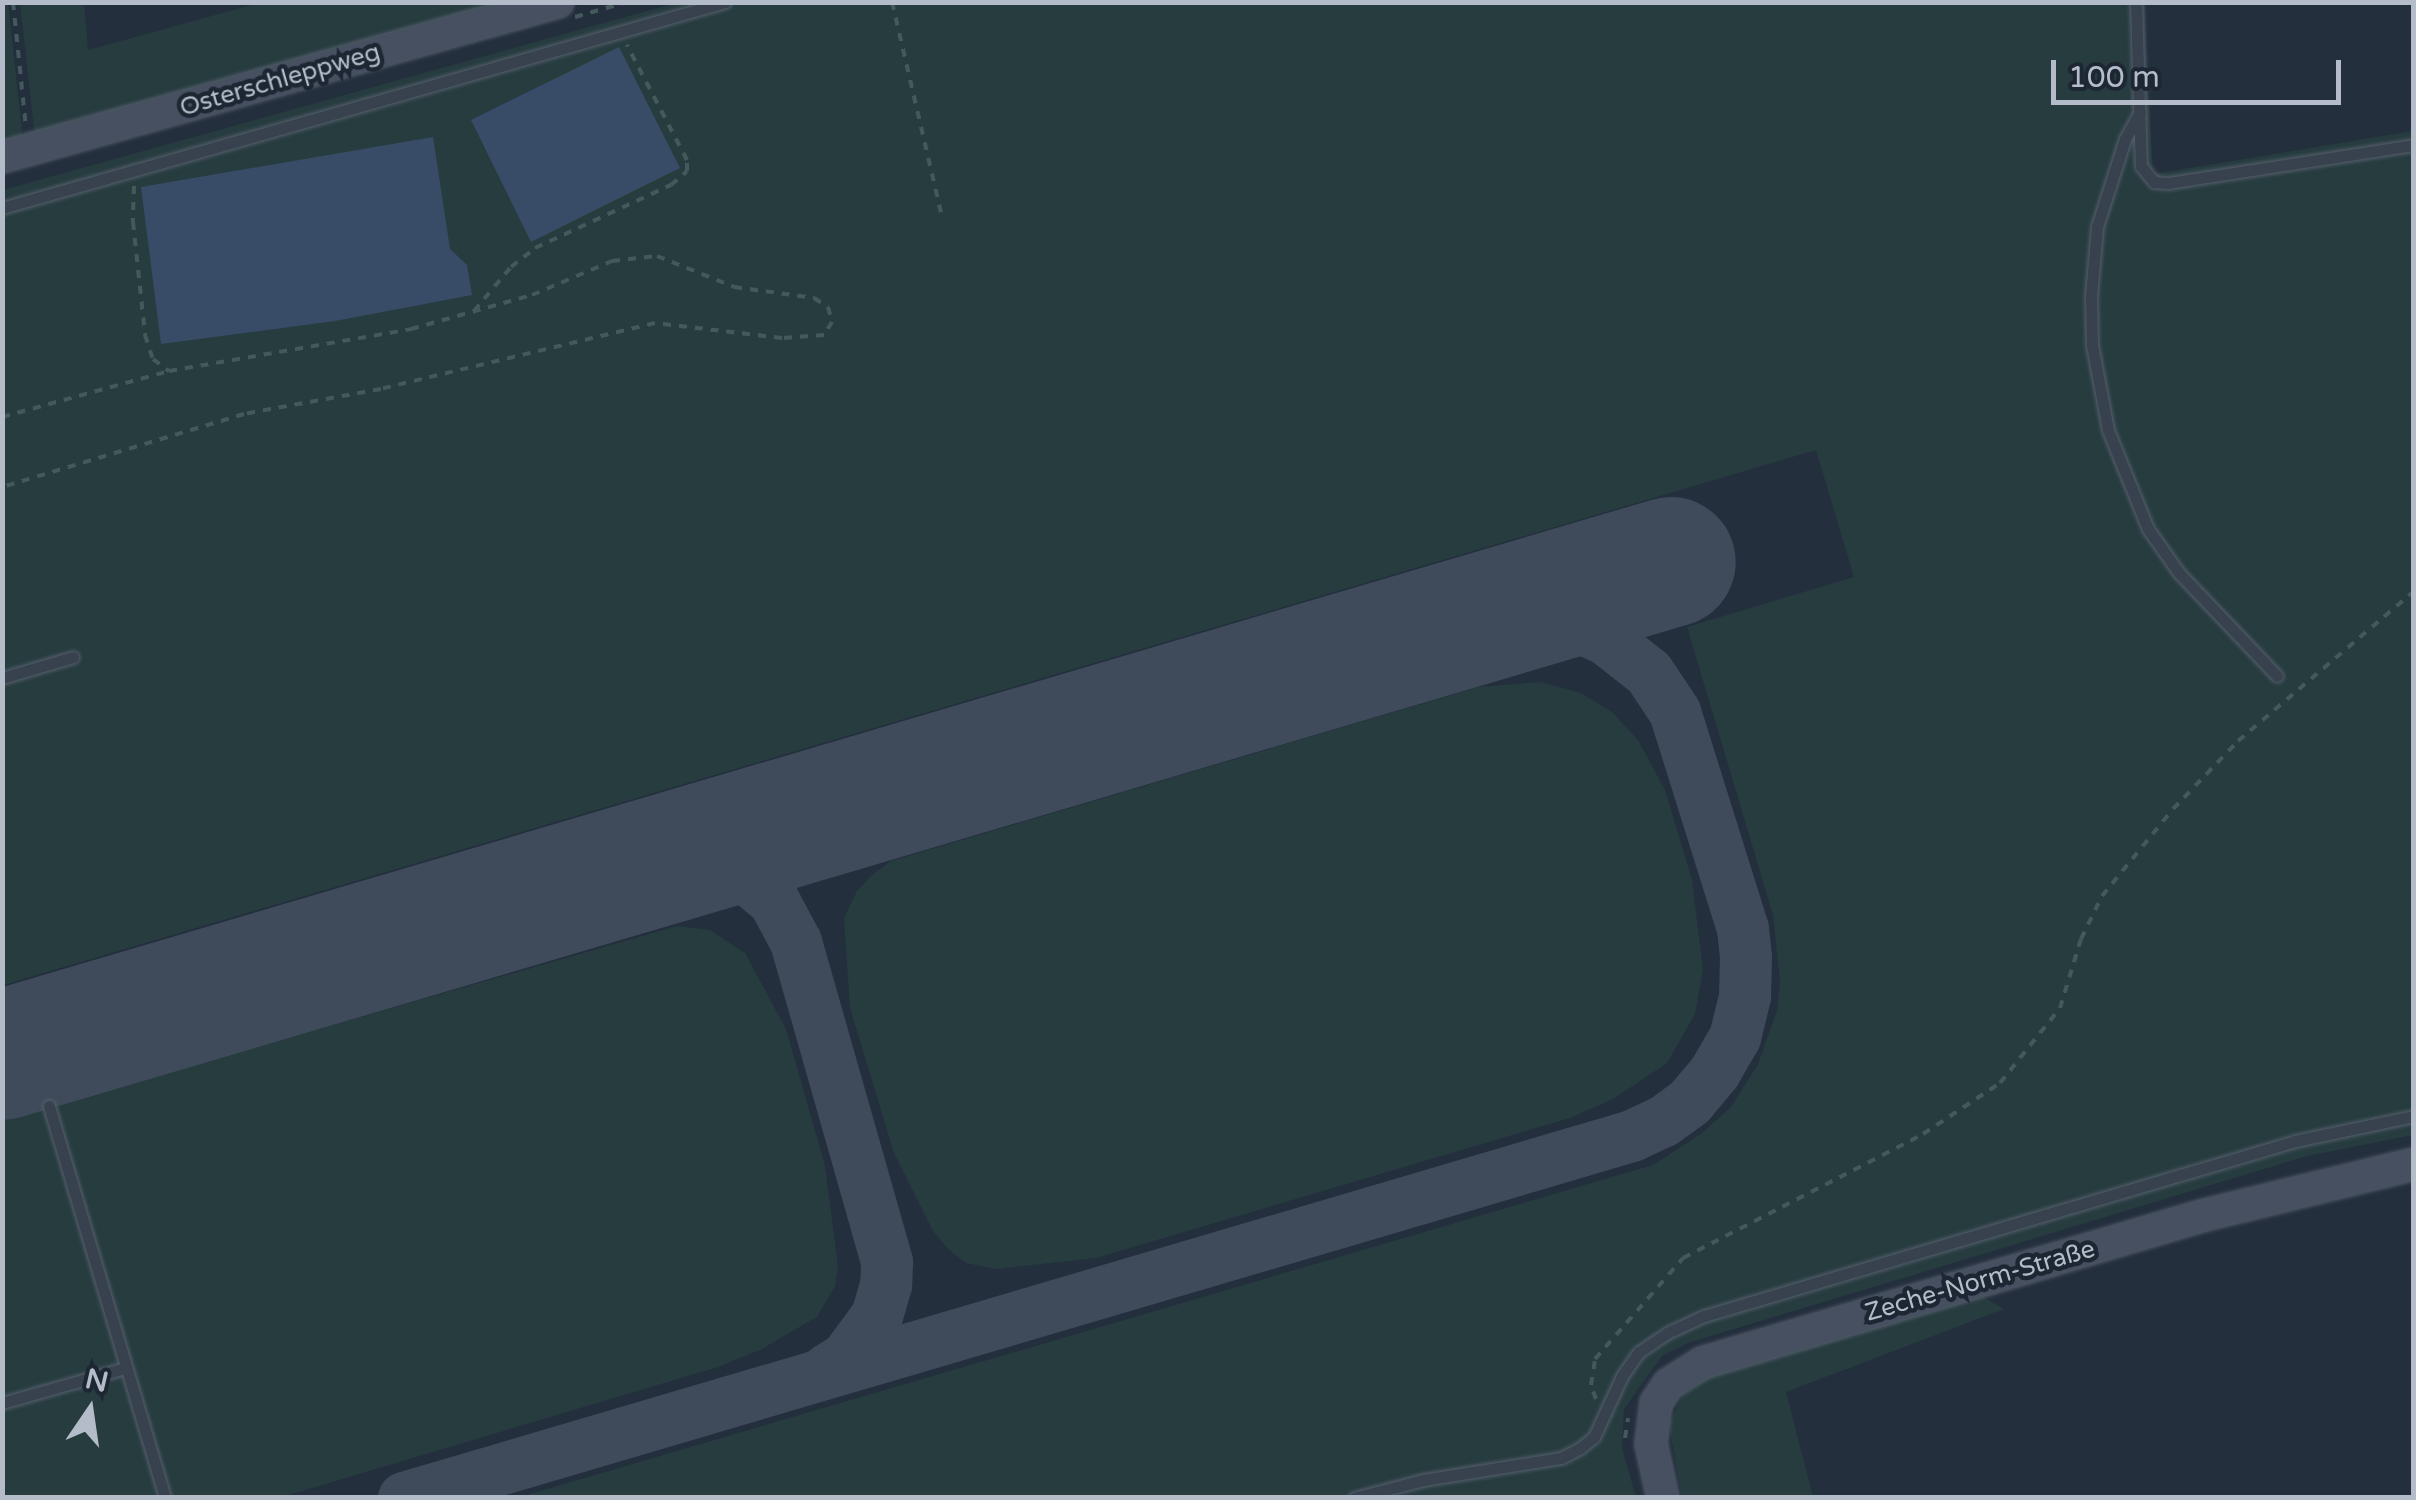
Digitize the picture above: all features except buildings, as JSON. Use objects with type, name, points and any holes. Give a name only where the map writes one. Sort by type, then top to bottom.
[{"type":"main road","name":"Osterschleppweg","points":[[16,154],[558,2]]},
{"type":"main road","name":"Zeche-Norm-Straße","points":[[1664,1498],[1651,1444],[1651,1422],[1669,1384],[1702,1363],[2205,1215],[2414,1164]]},
{"type":"lane","points":[[2,208],[725,2]]},
{"type":"lane","points":[[2136,2],[2141,166],[2154,182],[2168,184],[2414,145]]},
{"type":"lane","points":[[2140,112],[2109,183],[2096,244],[2092,345],[2108,430],[2148,528],[2178,573],[2277,676]]},
{"type":"lane","points":[[2,678],[73,657]]},
{"type":"lane","points":[[48,1106],[165,1498]]},
{"type":"lane","points":[[1354,1498],[1423,1480],[1561,1458],[1594,1437],[1639,1352],[1667,1332],[1704,1316],[2295,1141],[2414,1116]]},
{"type":"lane","points":[[2,1403],[125,1368]]},
{"type":"path","points":[[13,2],[16,154]]},
{"type":"path","points":[[892,2],[942,218]]},
{"type":"path","points":[[473,312],[511,268],[535,248],[671,185],[688,171],[687,160],[620,32]]},
{"type":"path","points":[[140,168],[132,192],[145,335],[153,359],[169,370]]},
{"type":"path","points":[[2,416],[169,370],[410,330],[532,295],[612,261],[656,256],[734,287],[814,298],[828,307],[832,322],[824,335],[782,338],[655,323],[380,390],[244,414],[2,487]]},
{"type":"path","points":[[1602,1418],[1591,1385],[1595,1359],[1683,1258],[1923,1134],[2000,1083],[2060,1008],[2081,940],[2102,896],[2173,809],[2238,741],[2414,591]]},
{"type":"green space","points":[[8,2],[23,141],[3,147],[2,3]]},
{"type":"green space","points":[[679,2],[2144,3],[2153,174],[2413,131],[2413,1135],[2307,1156],[1688,1343],[1662,1356],[1624,1409],[1622,1448],[1636,1497],[520,1497],[1653,1165],[1701,1134],[1731,1107],[1758,1064],[1777,1011],[1780,981],[1773,915],[1687,627],[1854,577],[1816,450],[3,985],[3,190]]},
{"type":"green space","points":[[20,3],[84,3],[88,50],[259,3],[522,3],[35,138]]},
{"type":"green space","points":[[1540,682],[1581,693],[1612,712],[1638,740],[1665,790],[1692,880],[1703,970],[1695,1014],[1667,1063],[1613,1099],[1570,1118],[1096,1258],[996,1269],[966,1263],[948,1249],[933,1231],[894,1153],[850,1008],[844,918],[857,891],[872,875],[891,861],[1479,687]]},
{"type":"green space","points":[[677,926],[710,930],[745,953],[786,1029],[825,1166],[838,1266],[835,1286],[817,1317],[760,1350],[718,1367],[282,1497],[3,1498],[3,1120]]},
{"type":"green space","points":[[1980,1295],[2004,1309],[1786,1392],[1813,1497],[1682,1497],[1669,1425],[1683,1395],[1712,1375]]},
{"type":"water","points":[[619,47],[680,168],[531,242],[471,120]]},
{"type":"water","points":[[433,137],[450,249],[467,265],[472,295],[335,321],[161,344],[141,187]]},
{"type":"taxiway","points":[[404,1498],[1632,1136],[1664,1121],[1690,1102],[1715,1072],[1735,1038],[1745,997],[1746,957],[1743,929],[1675,712],[1649,673],[1607,640],[1588,631],[1568,623],[1519,616],[1470,621]]},
{"type":"taxiway","points":[[632,869],[692,860],[740,873],[774,901],[796,942],[887,1262],[886,1285],[877,1316],[846,1358],[827,1370]]},
{"type":"runway","points":[[2,1055],[1671,562]]}]
